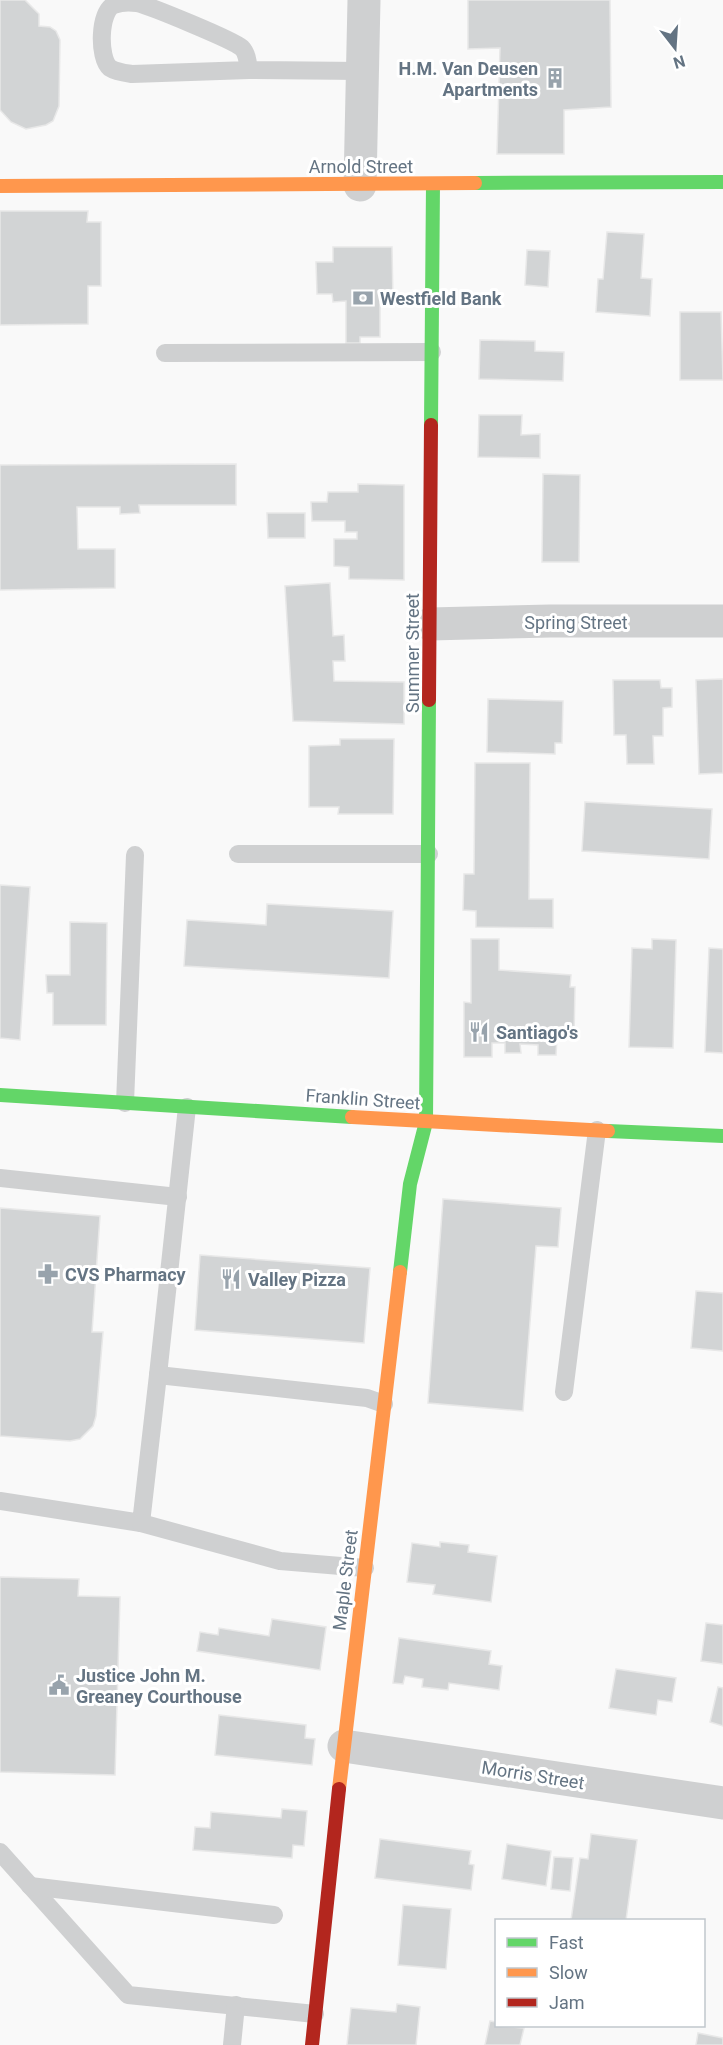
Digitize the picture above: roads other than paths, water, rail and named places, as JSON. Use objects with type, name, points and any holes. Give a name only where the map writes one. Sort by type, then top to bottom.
[{"type":"street","points":[[360,184],[364,0]]},
{"type":"street","name":"Arnold Street","points":[[0,186],[723,182]]},
{"type":"street","name":"Summer Street","points":[[426,1122],[433,184]]},
{"type":"street","name":"Spring Street","points":[[430,624],[723,621]]},
{"type":"street","name":"Franklin Street","points":[[0,1095],[426,1122],[723,1136]]},
{"type":"street","name":"Maple Street","points":[[312,2045],[344,1746],[410,1184],[426,1122]]},
{"type":"street","name":"Morris Street","points":[[344,1746],[723,1803]]},
{"type":"lane","points":[[249,70],[243,49],[229,40],[139,4],[127,2],[117,4],[109,7],[106,13],[102,30],[105,60],[109,67],[121,73],[249,70],[362,71]]},
{"type":"lane","points":[[165,353],[432,352]]},
{"type":"lane","points":[[238,854],[429,854]]},
{"type":"lane","points":[[125,1103],[135,855]]},
{"type":"lane","points":[[141,1523],[187,1107]]},
{"type":"lane","points":[[564,1392],[597,1130]]},
{"type":"lane","points":[[0,1178],[178,1197]]},
{"type":"lane","points":[[158,1375],[367,1398],[384,1404]]},
{"type":"lane","points":[[0,1500],[141,1523],[280,1561],[365,1568]]},
{"type":"lane","points":[[0,1852],[128,1995],[315,2014]]},
{"type":"lane","points":[[30,1886],[274,1915]]},
{"type":"lane","points":[[232,2045],[236,2005]]},
{"type":"place","name":"H.M. Van Deusen Apartments","points":[[555,78]]},
{"type":"place","name":"Westfield Bank","points":[[363,298]]},
{"type":"place","name":"Santiago's","points":[[479,1032]]},
{"type":"place","name":"CVS Pharmacy","points":[[48,1274]]},
{"type":"place","name":"Valley Pizza","points":[[231,1279]]},
{"type":"place","name":"Justice John M. Greaney Courthouse","points":[[59,1685]]}]
